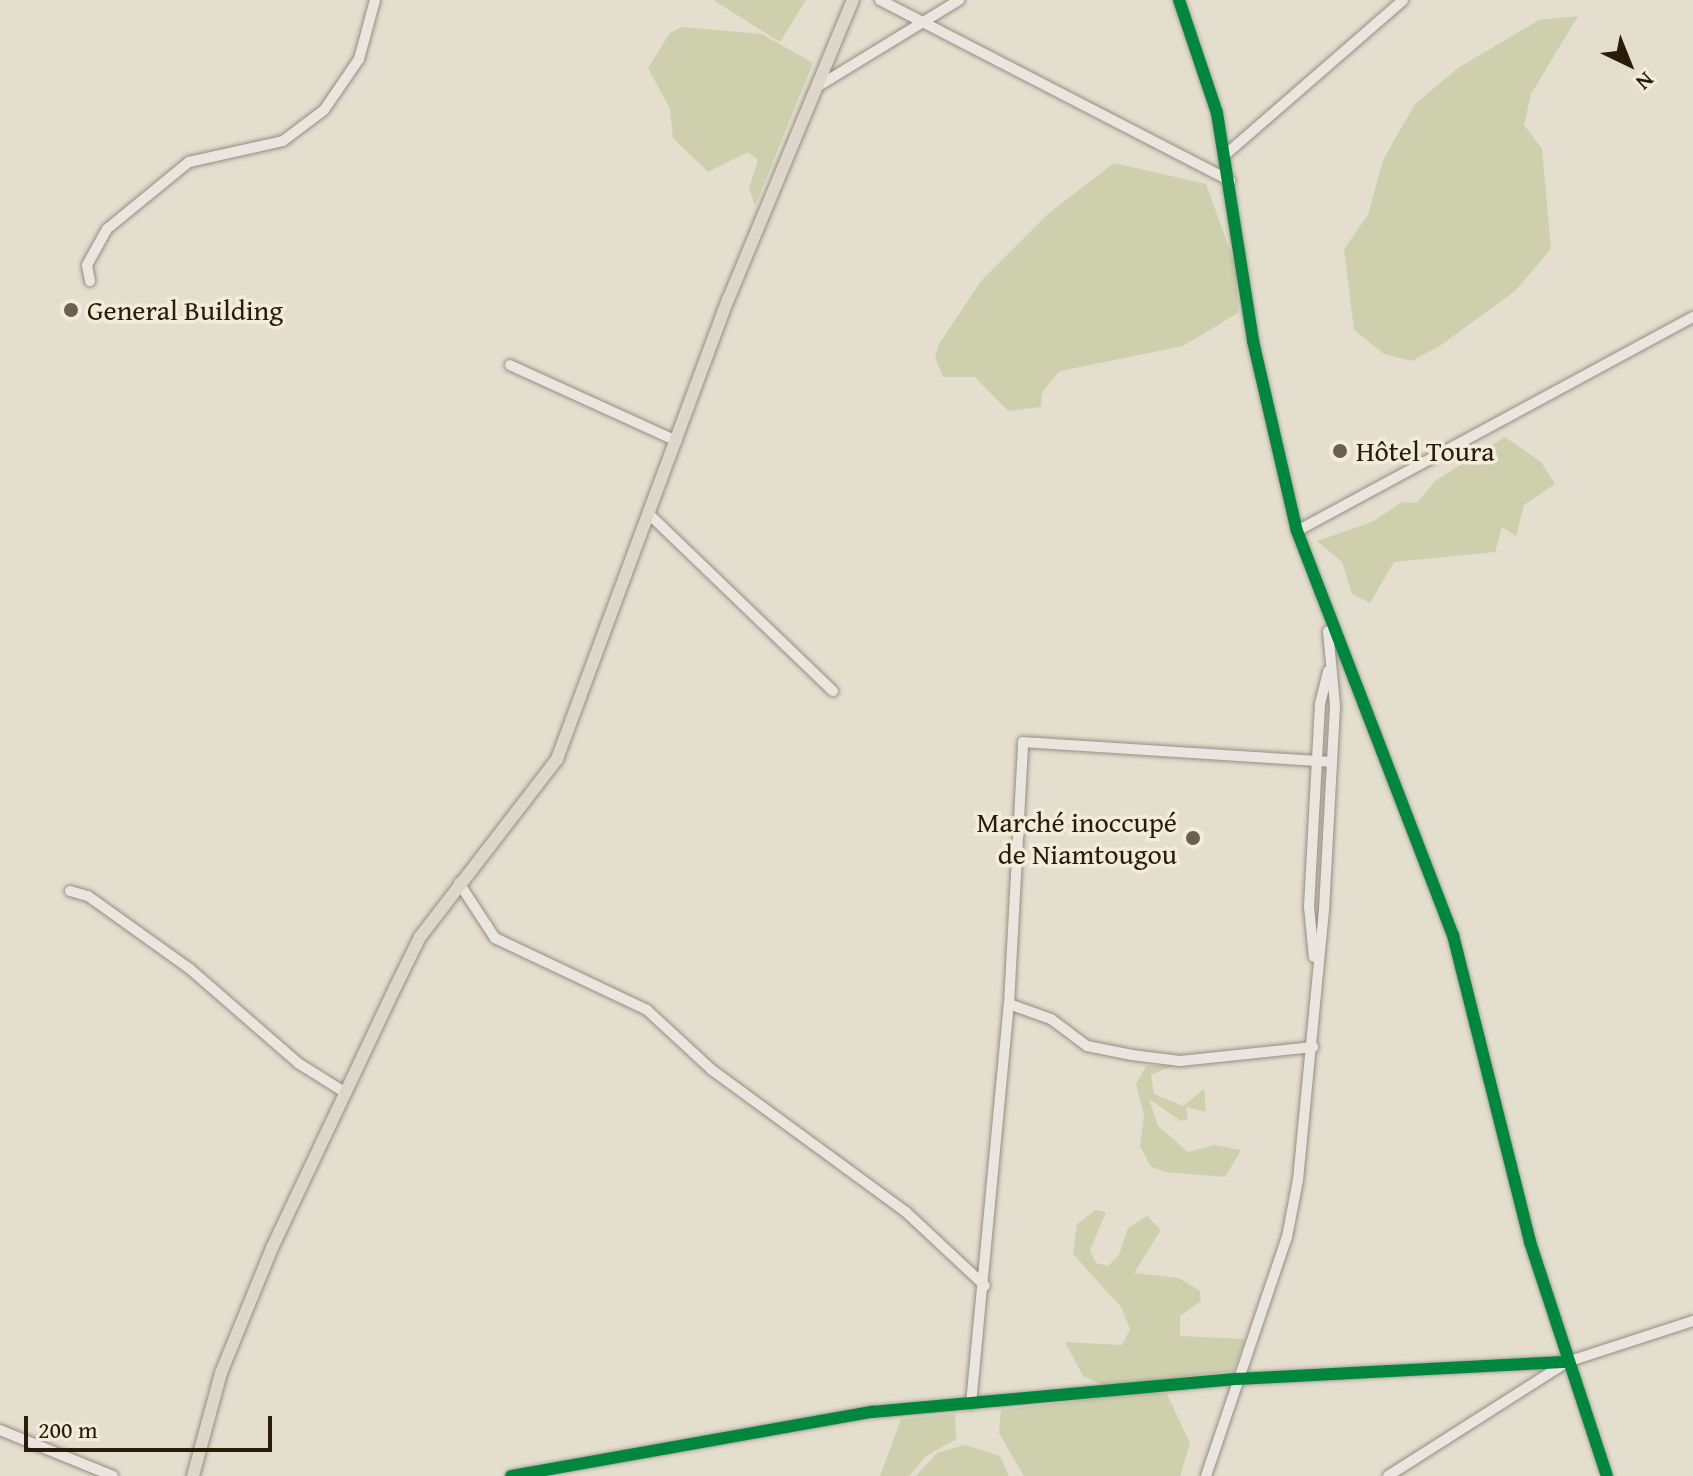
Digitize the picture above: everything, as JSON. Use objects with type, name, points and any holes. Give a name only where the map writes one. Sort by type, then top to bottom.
[{"type":"main road","points":[[193,1476],[221,1373],[346,1093],[420,937],[557,759],[677,441],[853,0]]},
{"type":"street","points":[[90,281],[87,265],[107,229],[189,162],[283,141],[324,110],[359,59],[375,0]]},
{"type":"street","points":[[880,0],[1230,181]]},
{"type":"street","points":[[820,85],[959,0]]},
{"type":"street","points":[[1179,0],[1225,155],[1253,341],[1297,531],[1328,626],[1453,935],[1567,1362],[1607,1476]]},
{"type":"street","points":[[1225,155],[1403,0]]},
{"type":"street","points":[[1297,531],[1693,317]]},
{"type":"street","points":[[510,365],[677,441]]},
{"type":"street","points":[[650,515],[833,691]]},
{"type":"street","points":[[1315,962],[1324,910],[1331,762],[1328,626]]},
{"type":"street","points":[[1206,1476],[1287,1237],[1313,1047],[1315,962],[1309,907],[1317,761],[1330,665]]},
{"type":"street","points":[[971,1404],[985,1286],[1009,1004],[1027,738],[1331,762]]},
{"type":"street","points":[[1313,846],[1326,846]]},
{"type":"street","points":[[459,883],[495,938],[647,1010],[712,1070],[906,1212],[985,1286]]},
{"type":"street","points":[[70,891],[88,896],[190,969],[298,1063],[346,1093]]},
{"type":"street","points":[[1309,907],[1324,910]]},
{"type":"street","points":[[1009,1004],[1051,1019],[1087,1046],[1132,1055],[1180,1061],[1313,1047]]},
{"type":"street","points":[[1388,1476],[1567,1362],[1693,1321]]},
{"type":"street","points":[[511,1476],[872,1412],[1238,1379],[1567,1362]]},
{"type":"street","points":[[0,1430],[113,1476]]},
{"type":"green space","points":[[713,0],[806,0],[780,42]]},
{"type":"green space","points":[[1578,16],[1531,94],[1524,125],[1542,149],[1551,249],[1515,291],[1441,345],[1412,361],[1384,354],[1354,330],[1344,249],[1368,215],[1383,160],[1415,104],[1458,68],[1539,20]]},
{"type":"green space","points":[[682,27],[762,34],[813,63],[755,206],[749,188],[758,160],[748,152],[708,172],[673,138],[670,109],[648,68],[670,33]]},
{"type":"green space","points":[[1114,163],[1206,184],[1236,267],[1238,313],[1183,346],[1060,371],[1042,392],[1041,407],[1008,411],[975,377],[943,377],[935,357],[939,344],[981,281],[1049,213]]},
{"type":"green space","points":[[1505,437],[1541,462],[1555,484],[1524,505],[1516,536],[1502,527],[1495,552],[1394,562],[1370,603],[1352,594],[1342,562],[1317,541],[1372,522],[1402,502],[1417,503],[1435,481]]},
{"type":"green space","points":[[1175,1065],[1151,1075],[1154,1094],[1183,1106],[1204,1089],[1206,1112],[1186,1107],[1188,1119],[1181,1121],[1149,1099],[1158,1126],[1188,1152],[1214,1145],[1241,1150],[1225,1177],[1165,1172],[1150,1166],[1140,1146],[1144,1115],[1136,1084],[1146,1066]]},
{"type":"green space","points":[[1096,1210],[1106,1212],[1090,1250],[1096,1263],[1108,1266],[1119,1255],[1128,1228],[1147,1216],[1161,1230],[1134,1273],[1179,1278],[1200,1291],[1201,1301],[1180,1316],[1180,1336],[1245,1339],[1233,1371],[1105,1386],[1083,1376],[1065,1342],[1122,1345],[1130,1329],[1121,1307],[1073,1254],[1077,1224]]},
{"type":"green space","points":[[1149,1392],[1167,1394],[1190,1443],[1180,1476],[1024,1476],[999,1433],[1001,1410]]},
{"type":"green space","points":[[955,1414],[956,1439],[926,1456],[909,1476],[880,1476],[901,1419]]},
{"type":"green space","points":[[965,1445],[1000,1456],[1009,1476],[916,1476],[937,1453]]},
{"type":"cycle path","points":[[1179,0],[1217,113],[1253,341],[1297,531],[1453,935],[1530,1242],[1607,1476]]},
{"type":"cycle path","points":[[511,1476],[872,1412],[1238,1379],[1567,1362]]},
{"type":"place","name":"General Building","points":[[71,310]]},
{"type":"place","name":"Hôtel Toura","points":[[1340,451]]},
{"type":"place","name":"Marché inoccupé de Niamtougou","points":[[1193,838]]}]
